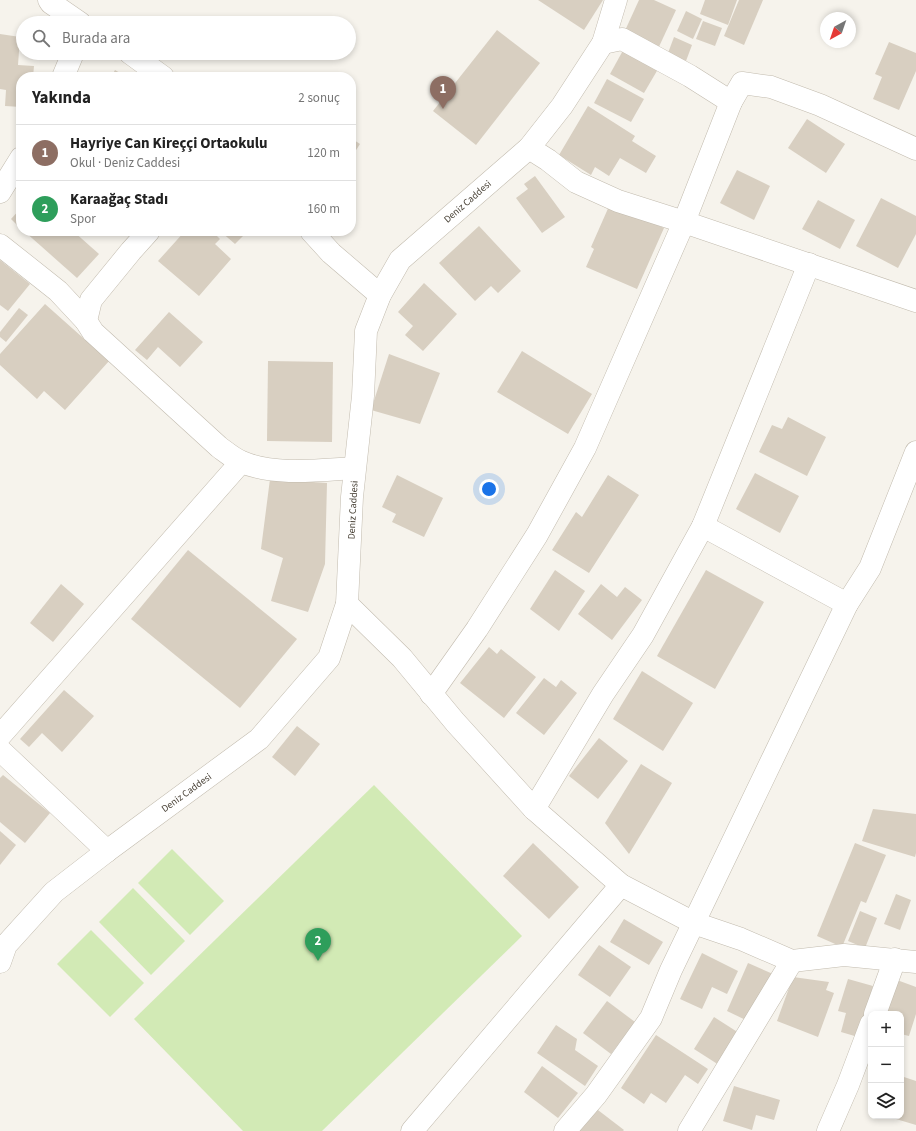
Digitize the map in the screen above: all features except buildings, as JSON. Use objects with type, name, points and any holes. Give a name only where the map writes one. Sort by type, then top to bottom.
[{"type":"street","points":[[49,0],[70,16]]},
{"type":"street","name":"Deniz Caddesi","points":[[2,949],[54,892],[259,739],[329,658],[348,604],[354,468],[363,396],[366,331],[380,295],[400,260],[529,148],[562,106],[603,43],[616,0]]},
{"type":"street","points":[[603,43],[622,40],[690,76],[731,102]]},
{"type":"street","points":[[65,72],[70,60]]},
{"type":"street","points":[[139,60],[155,72]]},
{"type":"street","points":[[431,694],[477,630],[537,535],[585,448],[684,222],[731,102],[742,83],[771,87],[820,104],[916,149]]},
{"type":"street","points":[[529,148],[548,160],[576,182],[618,201],[916,301]]},
{"type":"street","points":[[0,192],[16,166]]},
{"type":"street","points":[[86,321],[91,300],[144,236]]},
{"type":"street","points":[[316,236],[331,252],[380,295]]},
{"type":"street","points":[[0,245],[58,291],[86,321],[93,332],[142,378],[219,447],[241,462],[263,469],[303,471],[354,468]]},
{"type":"street","points":[[534,809],[603,694],[643,635],[703,526],[809,264]]},
{"type":"street","points":[[565,1131],[596,1095],[651,1018],[671,970],[847,604],[870,568],[916,452]]},
{"type":"street","points":[[0,736],[241,462]]},
{"type":"street","points":[[703,526],[847,604]]},
{"type":"street","points":[[348,604],[402,658],[455,722],[534,809],[621,885],[694,924],[741,939],[792,960],[844,955],[906,961],[877,1011]]},
{"type":"street","points":[[0,750],[107,851]]},
{"type":"street","points":[[412,1131],[621,885]]},
{"type":"street","points":[[689,1131],[792,960]]},
{"type":"street","points":[[828,1131],[848,1085],[868,1032]]},
{"type":"green space","points":[[374,785],[522,936],[322,1131],[243,1131],[134,1019]]},
{"type":"green space","points":[[172,849],[224,901],[190,935],[138,883]]},
{"type":"green space","points":[[133,888],[185,941],[151,975],[99,922]]},
{"type":"green space","points":[[91,930],[144,983],[110,1017],[57,964]]},
{"type":"place","name":"Hayriye Can Kireççi Ortaokulu","points":[[443,109]]},
{"type":"place","name":"Karaağaç Stadı","points":[[318,961]]}]
